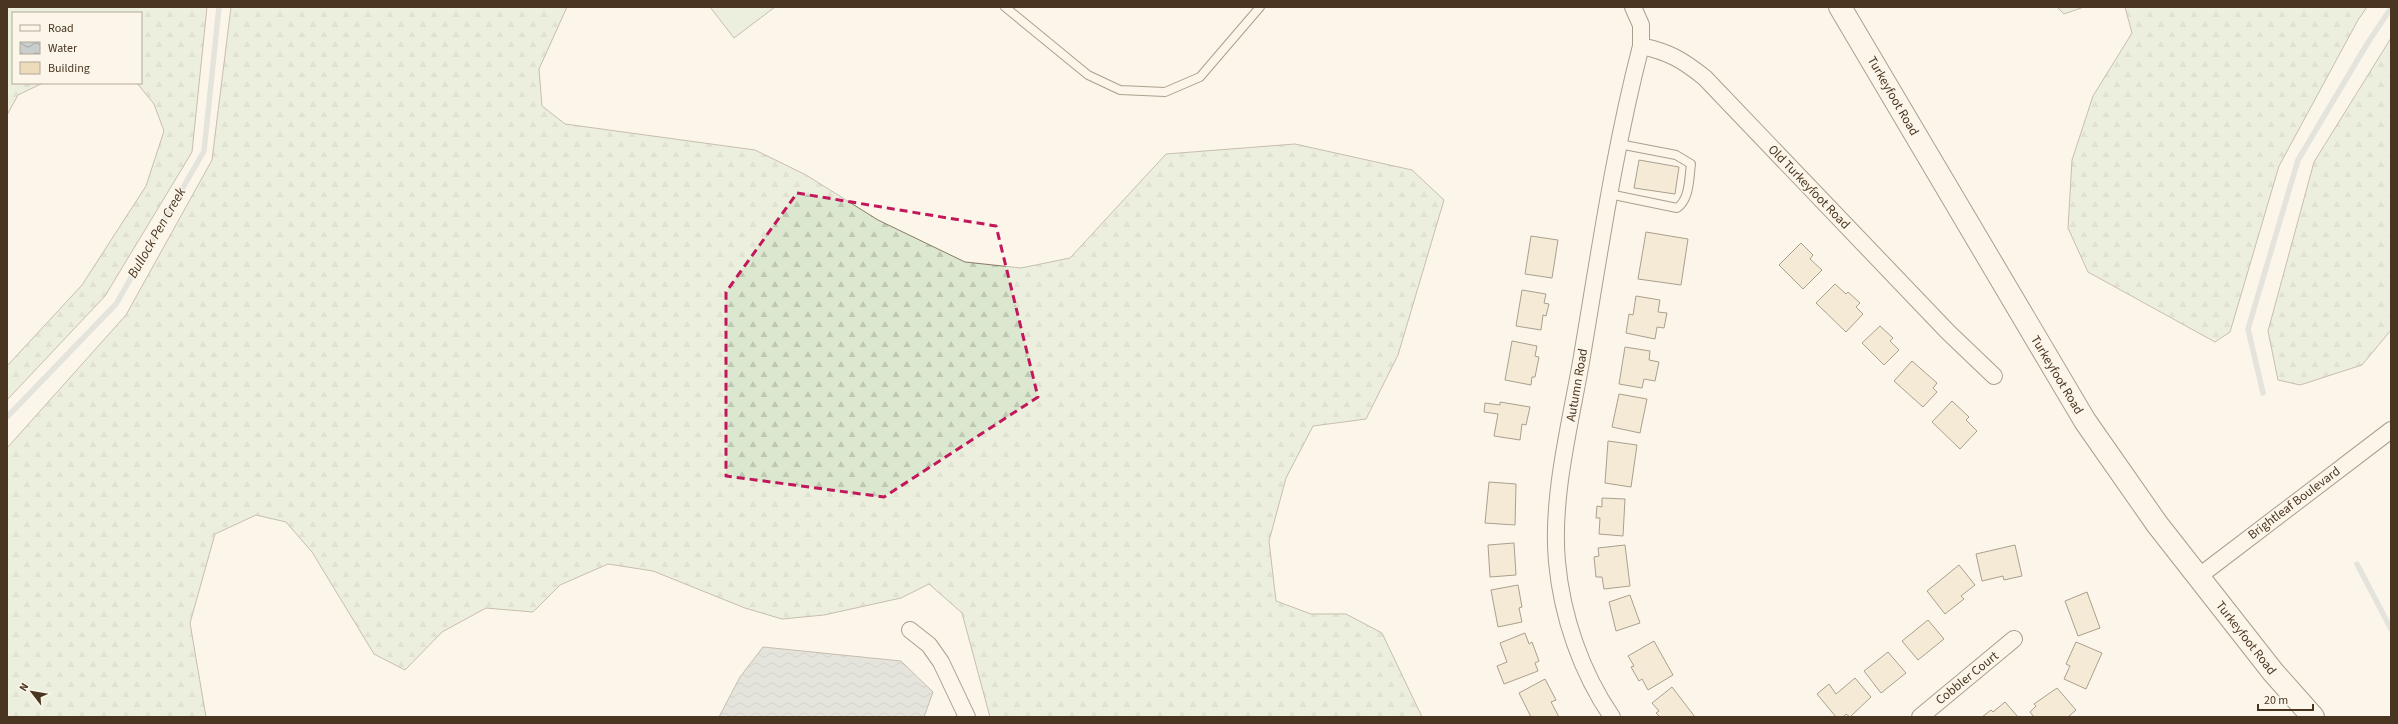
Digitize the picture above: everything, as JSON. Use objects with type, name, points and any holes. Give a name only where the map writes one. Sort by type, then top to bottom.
[{"type":"main road","name":"Turkeyfoot Road","points":[[1840,7],[2085,421],[2152,518],[2273,672],[2313,717]]},
{"type":"street","points":[[1633,7],[1641,25],[1641,46]]},
{"type":"street","name":"Autumn Road","points":[[1612,717],[1585,670],[1567,617],[1557,561],[1559,492],[1609,194],[1641,46]]},
{"type":"street","name":"Old Turkeyfoot Road","points":[[1641,46],[1663,50],[1683,60],[1705,78],[1948,332],[1994,376]]},
{"type":"street","name":"Brightleaf Boulevard","points":[[2198,577],[2391,430]]},
{"type":"street","points":[[910,630],[929,645],[942,662],[967,717]]},
{"type":"street","name":"Cobbler Court","points":[[1920,717],[2014,639]]},
{"type":"lane","points":[[1005,7],[1088,75],[1120,90],[1165,92],[1200,78],[1260,7]]},
{"type":"lane","points":[[1609,194],[1678,208],[1682,205],[1688,189],[1691,164],[1676,155],[1619,144]]},
{"type":"highlighted area","points":[[797,193],[996,226],[1038,397],[884,497],[726,476],[726,292]]},
{"type":"green space","points":[[7,7],[207,7],[192,152],[105,296],[7,400],[7,366],[82,285],[146,186],[164,131],[154,104],[138,84],[142,84],[142,12],[12,12],[12,84],[41,84],[18,95],[7,115]]},
{"type":"green space","points":[[231,7],[567,7],[539,69],[542,106],[565,124],[755,150],[806,175],[878,220],[965,262],[1021,268],[1070,258],[1166,154],[1295,144],[1412,170],[1444,200],[1398,355],[1366,419],[1313,426],[1286,478],[1269,541],[1276,601],[1311,614],[1346,614],[1382,633],[1422,717],[990,717],[962,613],[929,584],[901,598],[824,615],[782,619],[745,608],[653,571],[608,564],[560,585],[533,612],[486,608],[442,632],[405,670],[374,654],[312,552],[286,522],[256,515],[215,534],[190,623],[206,717],[7,717],[7,448],[126,315],[212,160]]},
{"type":"green space","points":[[710,7],[775,7],[734,38]]},
{"type":"green space","points":[[2057,7],[2084,7],[2064,14]]},
{"type":"green space","points":[[2125,7],[2367,7],[2358,20],[2279,166],[2230,332],[2215,342],[2088,272],[2068,228],[2072,160],[2093,96],[2132,33]]},
{"type":"green space","points":[[2391,38],[2391,330],[2362,365],[2300,385],[2278,380],[2268,331],[2314,162]]},
{"type":"water","points":[[763,647],[901,661],[933,692],[924,717],[719,717],[740,677]]},
{"type":"building","points":[[1639,160],[1679,167],[1675,194],[1634,188]]},
{"type":"building","points":[[1646,232],[1688,239],[1681,285],[1638,279]]},
{"type":"building","points":[[1531,236],[1558,240],[1552,278],[1525,274]]},
{"type":"building","points":[[1801,243],[1813,255],[1810,259],[1822,270],[1803,289],[1779,265]]},
{"type":"building","points":[[1835,284],[1846,294],[1848,292],[1860,303],[1856,307],[1863,314],[1846,332],[1816,303]]},
{"type":"building","points":[[1522,290],[1546,294],[1544,303],[1549,304],[1546,316],[1543,315],[1541,330],[1516,326]]},
{"type":"building","points":[[1636,296],[1660,300],[1658,312],[1667,313],[1664,328],[1657,327],[1655,339],[1626,333],[1629,314],[1633,315]]},
{"type":"building","points":[[1880,326],[1893,338],[1890,341],[1899,350],[1884,365],[1862,343]]},
{"type":"building","points":[[1512,341],[1537,346],[1535,356],[1539,357],[1535,377],[1532,377],[1531,385],[1505,380]]},
{"type":"building","points":[[1625,347],[1650,351],[1649,360],[1659,362],[1655,381],[1644,379],[1642,388],[1619,384]]},
{"type":"building","points":[[1912,361],[1937,383],[1933,388],[1937,392],[1923,407],[1894,381]]},
{"type":"building","points":[[1619,394],[1647,399],[1640,433],[1612,427]]},
{"type":"building","points":[[1952,401],[1969,417],[1966,420],[1977,431],[1960,449],[1932,422]]},
{"type":"building","points":[[1500,402],[1530,407],[1526,425],[1522,424],[1520,440],[1494,436],[1498,414],[1484,412],[1485,403],[1500,405]]},
{"type":"building","points":[[1608,441],[1637,445],[1631,487],[1605,483]]},
{"type":"building","points":[[1489,482],[1516,484],[1515,525],[1485,523]]},
{"type":"building","points":[[1602,498],[1625,499],[1623,536],[1599,534],[1600,518],[1596,518],[1597,506],[1602,507]]},
{"type":"building","points":[[1514,543],[1516,575],[1490,577],[1488,545]]},
{"type":"building","points":[[1625,545],[1630,586],[1604,589],[1602,577],[1596,577],[1594,557],[1599,556],[1598,548]]},
{"type":"building","points":[[2015,545],[2022,576],[2004,580],[2003,576],[1982,581],[1976,554]]},
{"type":"building","points":[[1959,565],[1975,585],[1961,596],[1964,599],[1945,614],[1927,591]]},
{"type":"building","points":[[1518,585],[1522,607],[1519,608],[1522,622],[1498,627],[1491,590]]},
{"type":"building","points":[[2087,592],[2100,628],[2078,636],[2065,601]]},
{"type":"building","points":[[1630,595],[1640,623],[1616,631],[1609,602]]},
{"type":"building","points":[[1928,620],[1944,639],[1918,660],[1902,641]]},
{"type":"building","points":[[1525,633],[1529,644],[1532,642],[1539,661],[1535,663],[1538,671],[1504,684],[1497,666],[1507,662],[1500,643]]},
{"type":"building","points":[[1654,641],[1673,675],[1648,690],[1642,679],[1639,681],[1631,667],[1634,666],[1628,656]]},
{"type":"building","points":[[2076,642],[2102,653],[2086,689],[2064,679],[2070,666],[2066,664]]},
{"type":"building","points":[[1888,652],[1906,673],[1881,693],[1864,671]]},
{"type":"building","points":[[1855,678],[1871,697],[1850,717],[1846,714],[1843,717],[1836,717],[1817,694],[1829,684],[1836,694]]},
{"type":"building","points":[[1545,679],[1556,700],[1551,702],[1559,717],[1531,717],[1519,693]]},
{"type":"building","points":[[1672,687],[1695,717],[1660,717],[1656,713],[1659,711],[1652,703]]},
{"type":"building","points":[[2057,688],[2076,710],[2068,717],[2034,717],[2030,712],[2036,706],[2034,704]]},
{"type":"building","points":[[2005,702],[2018,717],[1982,717],[1991,710],[1993,712]]},
{"type":"waterway","name":"Bullock Pen Creek","points":[[7,417],[116,304],[204,151],[219,7]]},
{"type":"waterway","points":[[2263,393],[2248,329],[2298,160],[2367,44],[2391,8]]},
{"type":"waterway","points":[[2357,564],[2391,629]]}]
